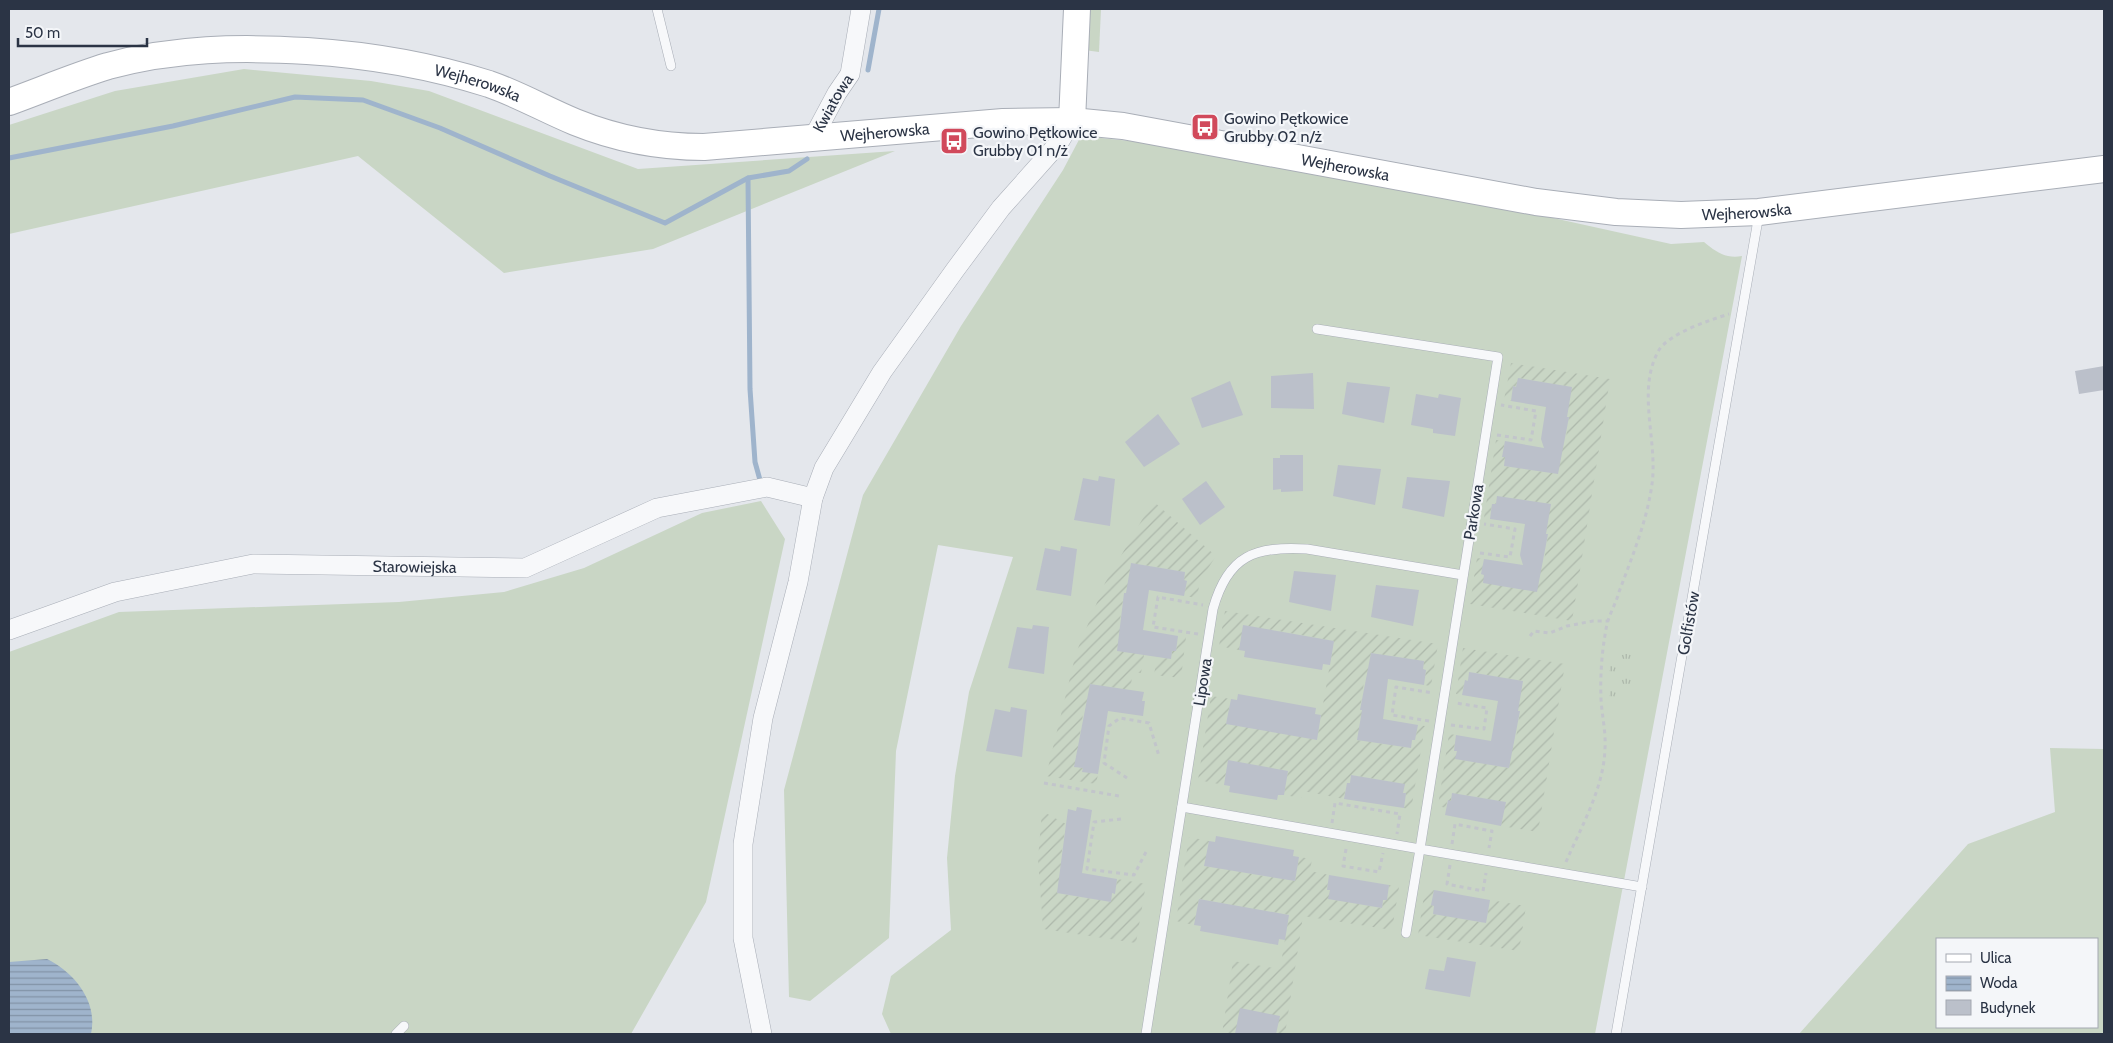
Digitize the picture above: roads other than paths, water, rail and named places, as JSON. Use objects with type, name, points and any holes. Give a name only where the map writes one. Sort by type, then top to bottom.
[{"type":"street","name":"Kwiatowa","points":[[813,138],[837,93],[850,74],[861,9]]},
{"type":"street","points":[[762,1034],[743,938],[743,844],[763,718],[798,582],[813,498],[824,468],[882,372],[1001,208],[1058,144],[1072,121],[1077,9]]},
{"type":"street","name":"Wejherowska","points":[[9,102],[108,67],[156,56],[213,49],[260,48],[351,55],[423,66],[491,85],[596,130],[660,146],[704,147],[1003,122],[1072,121],[1123,126],[1536,202],[1616,212],[1681,216],[1759,212],[2104,169]]},
{"type":"street","name":"Starowiejska","points":[[9,630],[115,592],[253,564],[525,568],[658,508],[767,486],[813,498]]},
{"type":"lane","points":[[657,9],[671,66]]},
{"type":"lane","name":"Golfistów","points":[[1616,1034],[1759,212]]},
{"type":"lane","name":"Parkowa","points":[[1317,329],[1498,357],[1406,933]]},
{"type":"lane","name":"Lipowa","points":[[1146,1034],[1214,606],[1218,591],[1226,576],[1239,562],[1257,552],[1281,548],[1306,549],[1462,575]]},
{"type":"lane","points":[[1182,807],[1642,887]]},
{"type":"lane","points":[[396,1034],[404,1026]]},
{"type":"water","points":[[47,959],[67,972],[75,980],[88,1000],[92,1022],[91,1034],[9,1034],[9,962]]},
{"type":"waterway","points":[[868,70],[879,9]]},
{"type":"waterway","points":[[9,158],[173,126],[295,97],[363,100],[440,128],[665,223],[748,178],[789,171],[807,159]]},
{"type":"waterway","points":[[748,178],[750,389],[755,462],[760,480]]},
{"type":"place","name":"Gowino Pętkowice Grubby 02 n/ż","points":[[1205,127]]},
{"type":"place","name":"Gowino Pętkowice Grubby 01 n/ż","points":[[954,141]]}]
